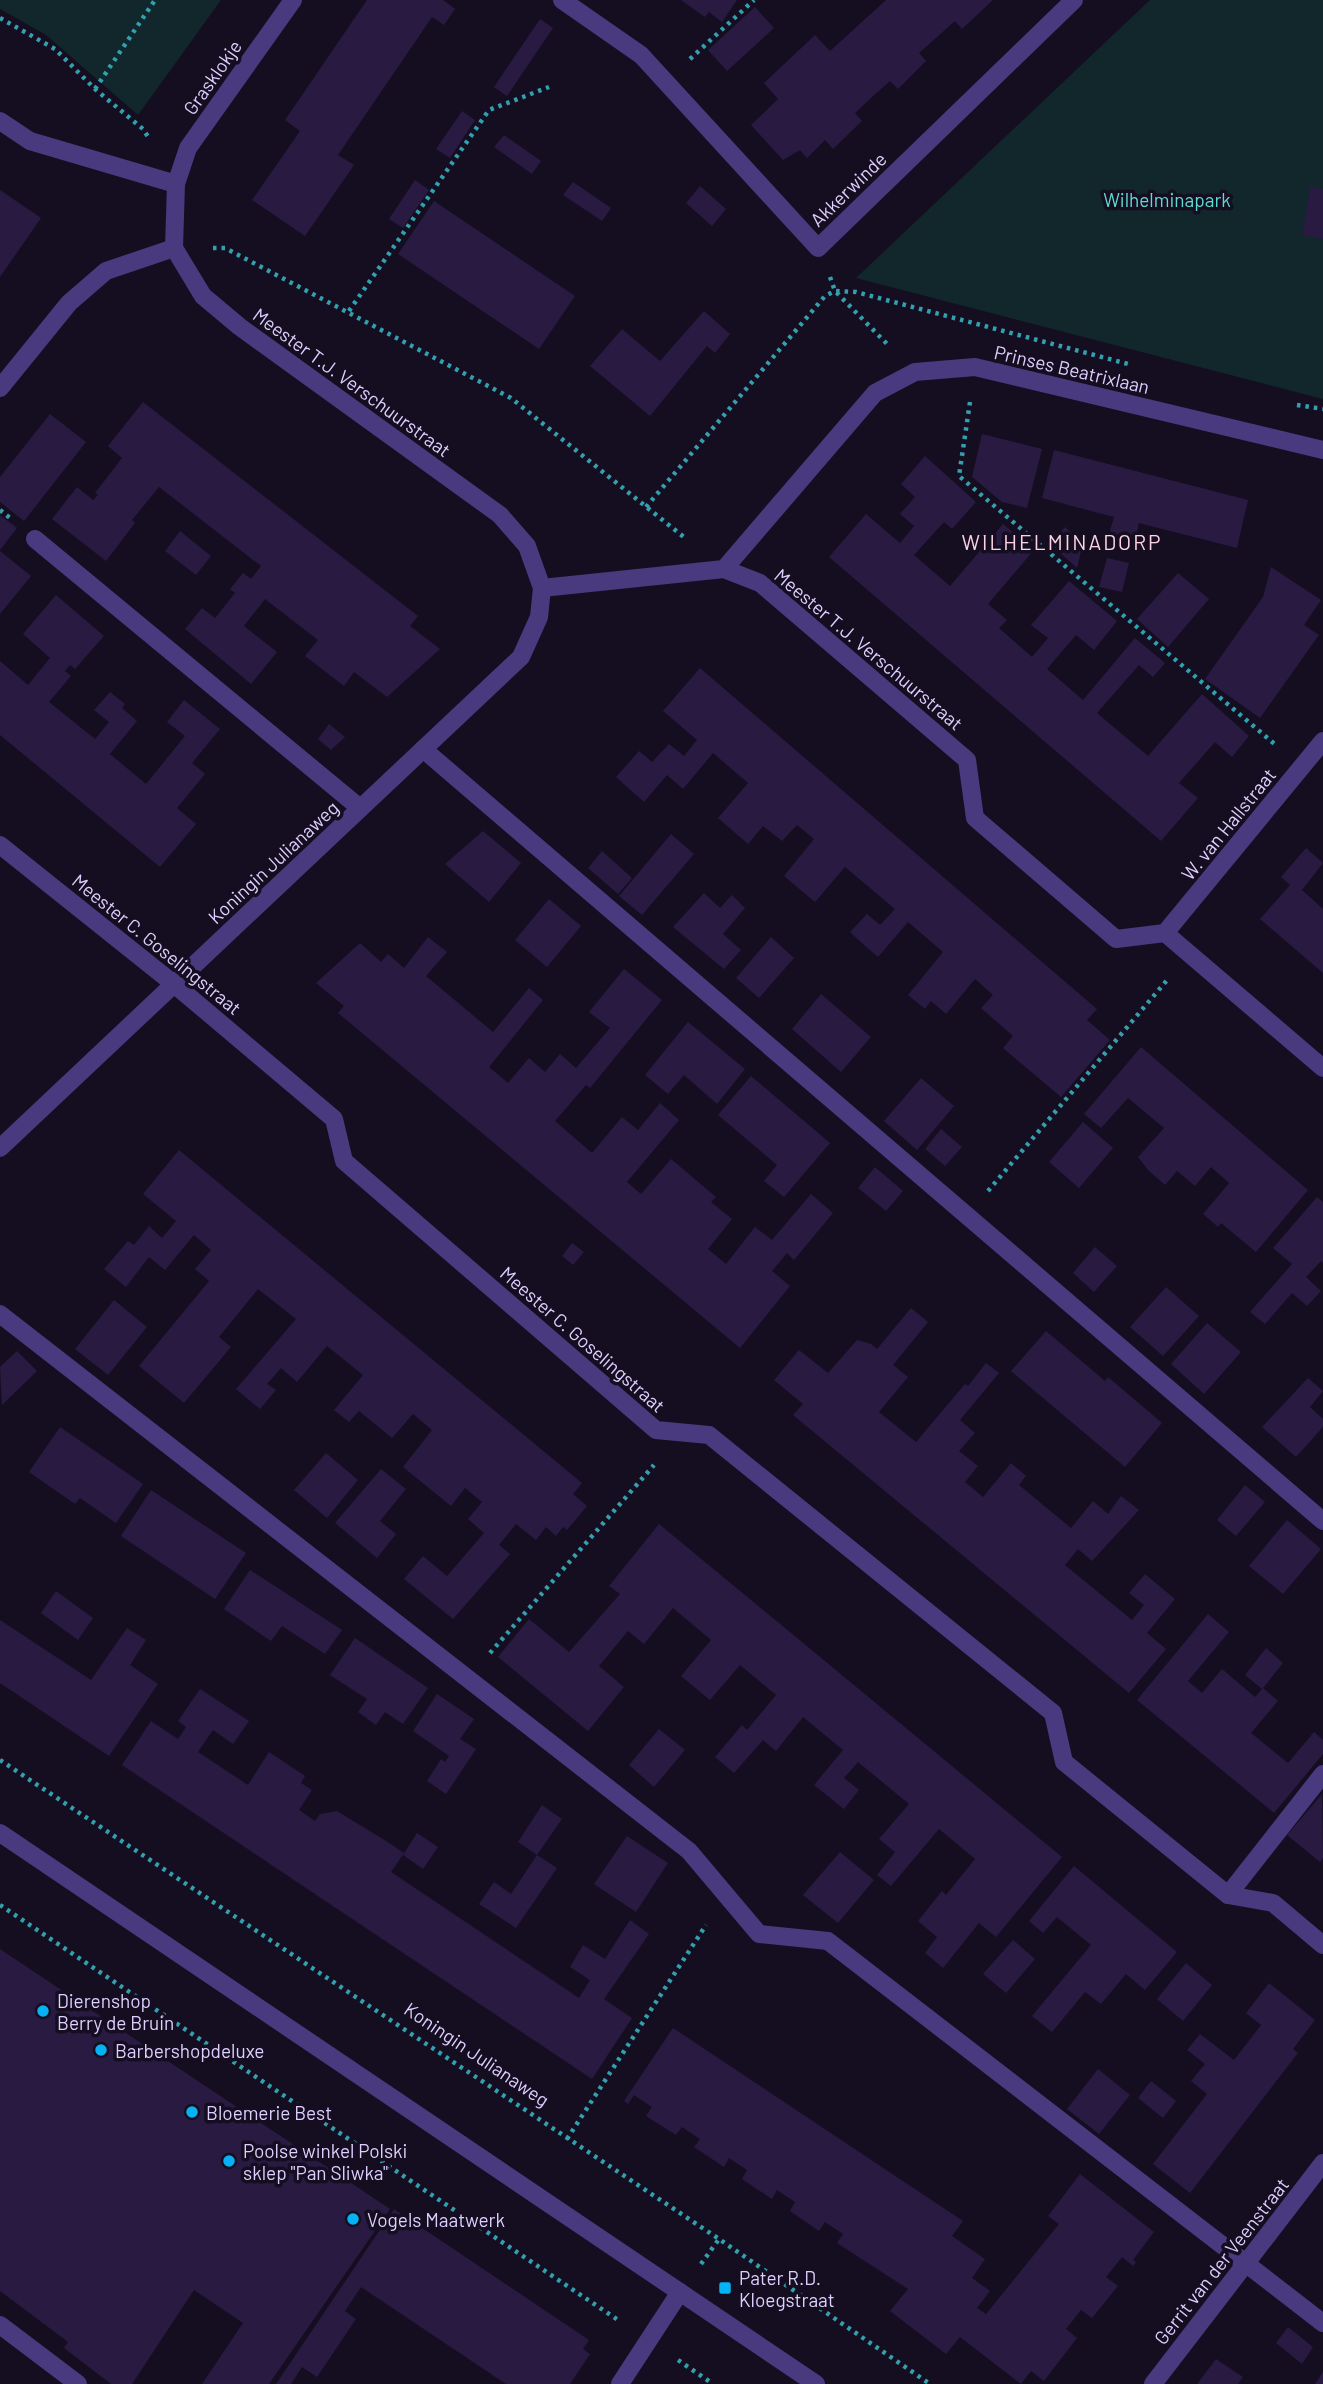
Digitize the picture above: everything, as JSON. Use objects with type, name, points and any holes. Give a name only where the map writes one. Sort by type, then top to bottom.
[{"type":"street","name":"Grasklokje","points":[[176,184],[188,148],[293,0]]},
{"type":"street","name":"Akkerwinde","points":[[562,0],[641,55],[818,248],[1074,0]]},
{"type":"street","points":[[0,121],[30,141],[176,184],[174,248],[106,271],[69,303],[0,387]]},
{"type":"street","name":"Meester T.J. Verschuurstraat","points":[[174,248],[203,296],[240,327],[499,515],[527,546],[542,588],[724,569],[761,583],[967,760],[975,818],[1116,939],[1166,933]]},
{"type":"street","name":"Prinses Beatrixlaan","points":[[724,569],[875,393],[915,372],[975,367],[1323,450]]},
{"type":"street","points":[[35,539],[360,808]]},
{"type":"street","name":"Koningin Julianaweg","points":[[0,1148],[521,657],[539,617],[542,588]]},
{"type":"street","name":"W. van Hallstraat","points":[[1166,933],[1323,741]]},
{"type":"street","points":[[423,749],[1323,1521]]},
{"type":"street","name":"Meester C. Goselingstraat","points":[[1,847],[174,984],[334,1119],[344,1161],[656,1430],[709,1435],[1053,1713],[1064,1762],[1228,1895],[1273,1903],[1323,1945]]},
{"type":"street","points":[[1166,933],[1323,1068]]},
{"type":"street","points":[[0,1314],[689,1851],[758,1934],[828,1941],[1323,2323]]},
{"type":"street","points":[[1228,1895],[1323,1774]]},
{"type":"street","points":[[0,1833],[816,2384]]},
{"type":"street","name":"Gerrit van der Veenstraat","points":[[1153,2384],[1323,2164]]},
{"type":"street","points":[[620,2384],[680,2292]]},
{"type":"street","points":[[0,2325],[78,2384]]},
{"type":"path","points":[[95,89],[155,0]]},
{"type":"path","points":[[666,82],[754,0]]},
{"type":"path","points":[[0,18],[55,49],[95,89],[143,129],[176,184]]},
{"type":"path","points":[[349,311],[489,110],[549,87]]},
{"type":"path","points":[[174,248],[225,248],[511,398],[646,507],[824,296],[835,291],[856,292],[1138,367]]},
{"type":"path","points":[[835,291],[915,372]]},
{"type":"path","points":[[975,367],[959,476],[1302,766]]},
{"type":"path","points":[[1296,405],[1323,409]]},
{"type":"path","points":[[967,1215],[1190,954]]},
{"type":"path","points":[[467,1679],[682,1433]]},
{"type":"path","name":"Koningin Julianaweg","points":[[0,1760],[930,2384]]},
{"type":"path","points":[[567,2139],[725,1894]]},
{"type":"path","points":[[0,1905],[713,2384]]},
{"type":"green space","points":[[0,0],[221,0],[138,115],[46,35],[0,9]]},
{"type":"green space","name":"Wilhelminapark","points":[[1150,0],[1323,0],[1323,399],[856,278]]},
{"type":"building","points":[[367,0],[443,0],[455,9],[444,25],[432,17],[338,155],[354,165],[305,236],[252,200],[300,131],[285,120]]},
{"type":"building","points":[[681,0],[737,0],[722,22],[709,12],[705,17]]},
{"type":"building","points":[[886,0],[993,0],[962,29],[955,21],[919,53],[926,61],[898,89],[890,81],[855,113],[862,121],[833,149],[825,140],[807,158],[800,150],[783,160],[751,125],[778,99],[764,83],[815,35],[830,51]]},
{"type":"building","points":[[755,7],[774,28],[727,71],[708,50]]},
{"type":"building","points":[[540,19],[553,28],[507,96],[494,87]]},
{"type":"building","points":[[462,111],[475,120],[450,158],[436,149]]},
{"type":"building","points":[[504,135],[541,161],[532,174],[494,147]]},
{"type":"building","points":[[415,180],[429,190],[403,228],[389,219]]},
{"type":"building","points":[[573,182],[611,208],[602,221],[563,195]]},
{"type":"building","points":[[700,186],[726,209],[712,226],[686,203]]},
{"type":"building","points":[[1310,187],[1323,189],[1323,239],[1302,235]]},
{"type":"building","points":[[0,190],[41,218],[0,277]]},
{"type":"building","points":[[434,201],[575,296],[539,349],[398,254]]},
{"type":"building","points":[[704,311],[730,334],[715,353],[707,346],[650,416],[590,366],[622,329],[660,361]]},
{"type":"building","points":[[143,402],[418,616],[410,626],[440,649],[387,697],[354,672],[344,686],[305,656],[318,640],[265,599],[244,626],[277,652],[251,684],[185,629],[202,608],[215,618],[235,593],[230,589],[243,573],[251,579],[261,566],[159,487],[132,520],[135,523],[106,561],[52,519],[77,487],[93,500],[98,495],[95,493],[122,458],[108,446]]},
{"type":"building","points":[[50,414],[86,442],[24,521],[0,502],[0,477]]},
{"type":"building","points":[[982,434],[1042,449],[1027,508],[1002,502],[972,477]]},
{"type":"building","points":[[1054,450],[1248,500],[1237,548],[1139,523],[1135,540],[1109,534],[1114,517],[1042,498]]},
{"type":"building","points":[[925,456],[976,502],[952,529],[944,522],[914,555],[950,586],[1003,524],[1034,550],[988,604],[1007,620],[999,628],[1032,657],[1048,638],[1031,625],[1069,581],[1117,621],[1094,650],[1076,635],[1047,669],[1083,700],[1135,638],[1165,663],[1153,677],[1139,665],[1097,713],[1148,756],[1202,694],[1249,736],[1232,757],[1215,742],[1179,783],[1198,798],[1161,841],[829,557],[866,514],[900,543],[914,526],[900,514],[915,497],[901,484]]},
{"type":"building","points":[[0,515],[17,528],[0,550]]},
{"type":"building","points":[[1065,527],[1083,543],[1077,568],[1050,544]]},
{"type":"building","points":[[180,531],[211,556],[196,575],[165,551]]},
{"type":"building","points":[[0,551],[31,576],[0,614]]},
{"type":"building","points":[[1107,558],[1129,563],[1122,592],[1099,587]]},
{"type":"building","points":[[1271,567],[1321,600],[1304,625],[1319,635],[1260,718],[1205,679],[1263,597]]},
{"type":"building","points":[[1178,573],[1209,599],[1168,647],[1137,619]]},
{"type":"building","points":[[56,595],[104,636],[75,669],[70,665],[65,671],[71,676],[49,702],[95,739],[109,722],[94,710],[110,692],[125,704],[122,708],[137,721],[110,754],[146,784],[185,736],[167,722],[184,700],[220,729],[192,763],[205,774],[177,808],[196,824],[160,867],[0,735],[0,661],[28,685],[50,658],[23,634]]},
{"type":"building","points":[[700,668],[1097,1009],[1087,1020],[1110,1040],[1061,1097],[1003,1048],[1013,1036],[981,1008],[993,995],[975,979],[946,1014],[931,1001],[925,1009],[908,995],[943,952],[908,922],[878,957],[864,945],[850,932],[867,914],[880,925],[895,909],[845,867],[815,902],[784,876],[814,839],[797,825],[782,841],[763,826],[748,844],[718,818],[748,783],[713,753],[683,789],[667,775],[644,802],[616,777],[639,751],[652,762],[669,744],[684,756],[697,740],[663,711]]},
{"type":"building","points":[[329,724],[345,737],[331,750],[318,739]]},
{"type":"building","points":[[483,831],[521,863],[489,902],[445,864]]},
{"type":"building","points":[[671,834],[694,854],[642,915],[619,896]]},
{"type":"building","points":[[1306,848],[1323,863],[1302,890],[1323,909],[1323,973],[1260,919],[1290,885],[1281,877]]},
{"type":"building","points":[[602,851],[632,878],[618,894],[588,868]]},
{"type":"building","points":[[704,893],[720,908],[732,895],[745,908],[723,934],[741,950],[724,969],[673,927]]},
{"type":"building","points":[[549,899],[581,926],[547,967],[515,940]]},
{"type":"building","points":[[428,937],[447,952],[426,976],[493,1032],[529,988],[543,1000],[489,1067],[508,1083],[529,1058],[545,1072],[560,1054],[576,1068],[610,1028],[589,1012],[624,969],[662,1000],[590,1088],[586,1085],[555,1121],[592,1153],[622,1117],[638,1130],[660,1103],[679,1120],[627,1182],[641,1194],[671,1159],[716,1197],[711,1202],[732,1219],[708,1249],[726,1264],[755,1227],[772,1240],[811,1194],[833,1213],[794,1260],[787,1253],[772,1271],[790,1286],[740,1348],[338,1013],[344,1006],[316,983],[360,943],[381,962],[388,954],[404,968]]},
{"type":"building","points":[[771,937],[794,958],[759,998],[736,978]]},
{"type":"building","points":[[821,994],[871,1037],[841,1072],[792,1029]]},
{"type":"building","points":[[688,1022],[745,1069],[717,1104],[684,1075],[668,1094],[645,1075]]},
{"type":"building","points":[[1141,1047],[1308,1190],[1256,1252],[1221,1223],[1218,1227],[1203,1214],[1229,1183],[1211,1167],[1195,1186],[1177,1171],[1165,1185],[1148,1170],[1138,1157],[1164,1128],[1128,1098],[1101,1128],[1084,1114]]},
{"type":"building","points":[[751,1076],[830,1143],[784,1197],[764,1181],[777,1165],[718,1115]]},
{"type":"building","points":[[921,1078],[954,1106],[917,1150],[884,1121]]},
{"type":"building","points":[[1083,1122],[1113,1148],[1079,1188],[1049,1162]]},
{"type":"building","points":[[941,1129],[962,1147],[945,1166],[925,1149]]},
{"type":"building","points":[[179,1150],[582,1483],[573,1494],[587,1506],[567,1530],[563,1527],[556,1536],[546,1527],[536,1540],[516,1524],[499,1545],[510,1554],[453,1619],[404,1579],[423,1556],[447,1576],[484,1533],[468,1519],[482,1502],[465,1488],[451,1506],[403,1467],[432,1430],[413,1414],[392,1438],[359,1411],[349,1422],[334,1410],[363,1375],[327,1346],[297,1382],[281,1368],[267,1384],[276,1390],[260,1409],[236,1389],[296,1319],[258,1289],[219,1337],[231,1347],[184,1403],[139,1366],[209,1281],[195,1269],[211,1250],[194,1235],[165,1270],[149,1257],[126,1287],[104,1269],[128,1241],[134,1245],[149,1226],[162,1238],[176,1221],[143,1194]]},
{"type":"building","points":[[875,1167],[903,1191],[886,1211],[858,1188]]},
{"type":"building","points":[[1317,1197],[1323,1202],[1323,1263],[1321,1261],[1306,1277],[1321,1291],[1307,1306],[1292,1293],[1265,1324],[1250,1312],[1292,1264],[1273,1248]]},
{"type":"building","points":[[572,1243],[584,1252],[573,1265],[562,1256]]},
{"type":"building","points":[[1095,1247],[1117,1266],[1094,1292],[1073,1273]]},
{"type":"building","points":[[1166,1287],[1199,1316],[1163,1356],[1130,1327]]},
{"type":"building","points":[[114,1300],[147,1327],[108,1375],[75,1349]]},
{"type":"building","points":[[911,1308],[928,1322],[893,1365],[908,1377],[879,1412],[916,1442],[986,1363],[999,1373],[960,1420],[975,1433],[959,1451],[978,1466],[965,1482],[983,1497],[1011,1463],[1026,1476],[1019,1485],[1071,1528],[1093,1501],[1108,1514],[1121,1496],[1139,1510],[1092,1561],[1078,1549],[1065,1565],[1132,1620],[1144,1605],[1129,1593],[1145,1574],[1175,1599],[1147,1633],[1166,1649],[1129,1693],[793,1415],[803,1404],[774,1380],[799,1350],[828,1373],[857,1340],[877,1349]]},
{"type":"building","points":[[1207,1323],[1241,1352],[1204,1394],[1171,1364]]},
{"type":"building","points":[[1046,1331],[1105,1381],[1108,1377],[1162,1423],[1125,1467],[1011,1371]]},
{"type":"building","points":[[17,1351],[37,1371],[2,1405],[0,1367]]},
{"type":"building","points":[[1308,1378],[1323,1391],[1310,1407],[1323,1419],[1323,1427],[1296,1457],[1262,1427]]},
{"type":"building","points":[[60,1427],[143,1484],[116,1523],[80,1498],[75,1504],[29,1472]]},
{"type":"building","points":[[326,1453],[358,1480],[327,1518],[294,1490]]},
{"type":"building","points":[[381,1469],[406,1489],[380,1521],[396,1534],[377,1558],[335,1523]]},
{"type":"building","points":[[1245,1485],[1265,1502],[1236,1536],[1217,1520]]},
{"type":"building","points":[[151,1490],[246,1553],[215,1599],[121,1536]]},
{"type":"building","points":[[1287,1520],[1321,1549],[1283,1594],[1249,1566]]},
{"type":"building","points":[[659,1524],[1062,1857],[996,1937],[979,1923],[943,1968],[925,1953],[937,1937],[918,1921],[942,1891],[946,1895],[975,1859],[939,1829],[891,1886],[877,1875],[895,1852],[879,1839],[909,1804],[858,1762],[844,1778],[859,1790],[844,1809],[814,1785],[843,1750],[803,1717],[776,1751],[763,1740],[734,1773],[715,1757],[742,1725],[747,1730],[776,1695],[740,1665],[710,1700],[681,1676],[711,1640],[673,1608],[644,1644],[628,1631],[599,1666],[624,1687],[588,1731],[498,1657],[529,1619],[569,1652],[620,1594],[609,1586]]},
{"type":"building","points":[[250,1570],[342,1630],[325,1654],[282,1626],[271,1641],[224,1609]]},
{"type":"building","points":[[56,1591],[93,1618],[78,1640],[41,1613]]},
{"type":"building","points":[[1208,1614],[1229,1632],[1188,1681],[1202,1693],[1222,1669],[1255,1697],[1262,1689],[1245,1675],[1266,1648],[1283,1663],[1263,1688],[1278,1701],[1251,1733],[1288,1763],[1314,1732],[1323,1740],[1323,1754],[1274,1813],[1137,1700]]},
{"type":"building","points":[[0,1620],[91,1680],[127,1628],[146,1640],[130,1665],[158,1684],[109,1756],[0,1683]]},
{"type":"building","points":[[355,1638],[428,1688],[403,1724],[385,1712],[376,1725],[358,1712],[367,1699],[330,1675]]},
{"type":"building","points":[[200,1689],[249,1721],[233,1744],[213,1730],[198,1752],[248,1785],[269,1752],[305,1776],[301,1783],[312,1790],[299,1810],[315,1821],[320,1814],[337,1811],[404,1853],[391,1872],[579,1998],[590,1980],[570,1967],[583,1945],[605,1959],[630,1920],[649,1934],[604,1999],[632,2018],[592,2079],[122,1765],[151,1721],[178,1739],[186,1727],[178,1721]]},
{"type":"building","points":[[437,1694],[474,1719],[460,1739],[476,1749],[446,1794],[427,1781],[441,1759],[445,1762],[449,1756],[413,1731]]},
{"type":"building","points":[[659,1729],[685,1750],[654,1787],[629,1765]]},
{"type":"building","points":[[1322,1794],[1323,1858],[1320,1862],[1287,1835]]},
{"type":"building","points":[[542,1805],[562,1819],[537,1855],[518,1842]]},
{"type":"building","points":[[417,1833],[438,1847],[423,1869],[403,1855]]},
{"type":"building","points":[[627,1836],[668,1863],[636,1912],[594,1884]]},
{"type":"building","points":[[840,1852],[874,1880],[838,1923],[803,1895]]},
{"type":"building","points":[[537,1855],[557,1868],[516,1928],[479,1904],[494,1882],[511,1894]]},
{"type":"building","points":[[1074,1866],[1177,1952],[1145,1990],[1126,1974],[1101,2004],[1085,1992],[1052,2032],[1032,2016],[1091,1945],[1057,1917],[1043,1933],[1029,1921]]},
{"type":"building","points":[[1013,1940],[1035,1959],[1006,1993],[983,1974]]},
{"type":"building","points":[[0,1949],[390,2209],[269,2384],[202,2384],[243,2323],[194,2290],[132,2384],[111,2384],[64,2348],[68,2342],[0,2291]]},
{"type":"building","points":[[1186,1963],[1212,1985],[1183,2021],[1157,1999]]},
{"type":"building","points":[[1269,1983],[1315,2020],[1293,2049],[1298,2053],[1190,2193],[1153,2164],[1207,2094],[1191,2081],[1205,2064],[1187,2050],[1200,2034],[1234,2060],[1261,2025],[1246,2013]]},
{"type":"building","points":[[673,2028],[963,2221],[952,2236],[985,2259],[972,2278],[990,2291],[977,2308],[986,2314],[1059,2224],[1048,2216],[1080,2174],[1154,2232],[1133,2260],[1136,2262],[1133,2266],[1122,2257],[1106,2277],[1118,2286],[1092,2318],[1081,2310],[1066,2329],[1077,2338],[1044,2381],[1031,2371],[1021,2384],[960,2337],[946,2354],[890,2311],[908,2289],[837,2243],[843,2234],[825,2222],[819,2231],[790,2211],[795,2202],[777,2190],[772,2199],[742,2179],[747,2170],[729,2158],[724,2167],[694,2147],[700,2139],[682,2127],[676,2135],[646,2116],[652,2107],[634,2095],[628,2104],[624,2101]]},
{"type":"building","points":[[1098,2069],[1130,2095],[1099,2134],[1067,2109]]},
{"type":"building","points":[[1151,2081],[1176,2101],[1163,2118],[1138,2098]]},
{"type":"building","points":[[394,2209],[589,2340],[583,2349],[590,2354],[570,2384],[506,2384],[361,2287],[345,2311],[356,2319],[317,2377],[302,2367],[291,2384],[276,2384]]},
{"type":"building","points":[[1288,2327],[1313,2347],[1302,2364],[1276,2343]]},
{"type":"building","points":[[1216,2359],[1243,2377],[1238,2384],[1197,2384]]},
{"type":"building","points":[[1323,2372],[1323,2384],[1315,2384]]},
{"type":"place","name":"Dierenshop Berry de Bruin","points":[[43,2011]]},
{"type":"place","name":"Barbershopdeluxe","points":[[101,2050]]},
{"type":"place","name":"Bloemerie Best","points":[[192,2112]]},
{"type":"place","name":"Poolse winkel Polski sklep \"Pan Sliwka\"","points":[[229,2161]]},
{"type":"place","name":"Vogels Maatwerk","points":[[353,2219]]},
{"type":"place","name":"Pater R.D. Kloegstraat","points":[[725,2288]]},
{"type":"district","name":"WILHELMINADORP","points":[[1062,541]]}]
